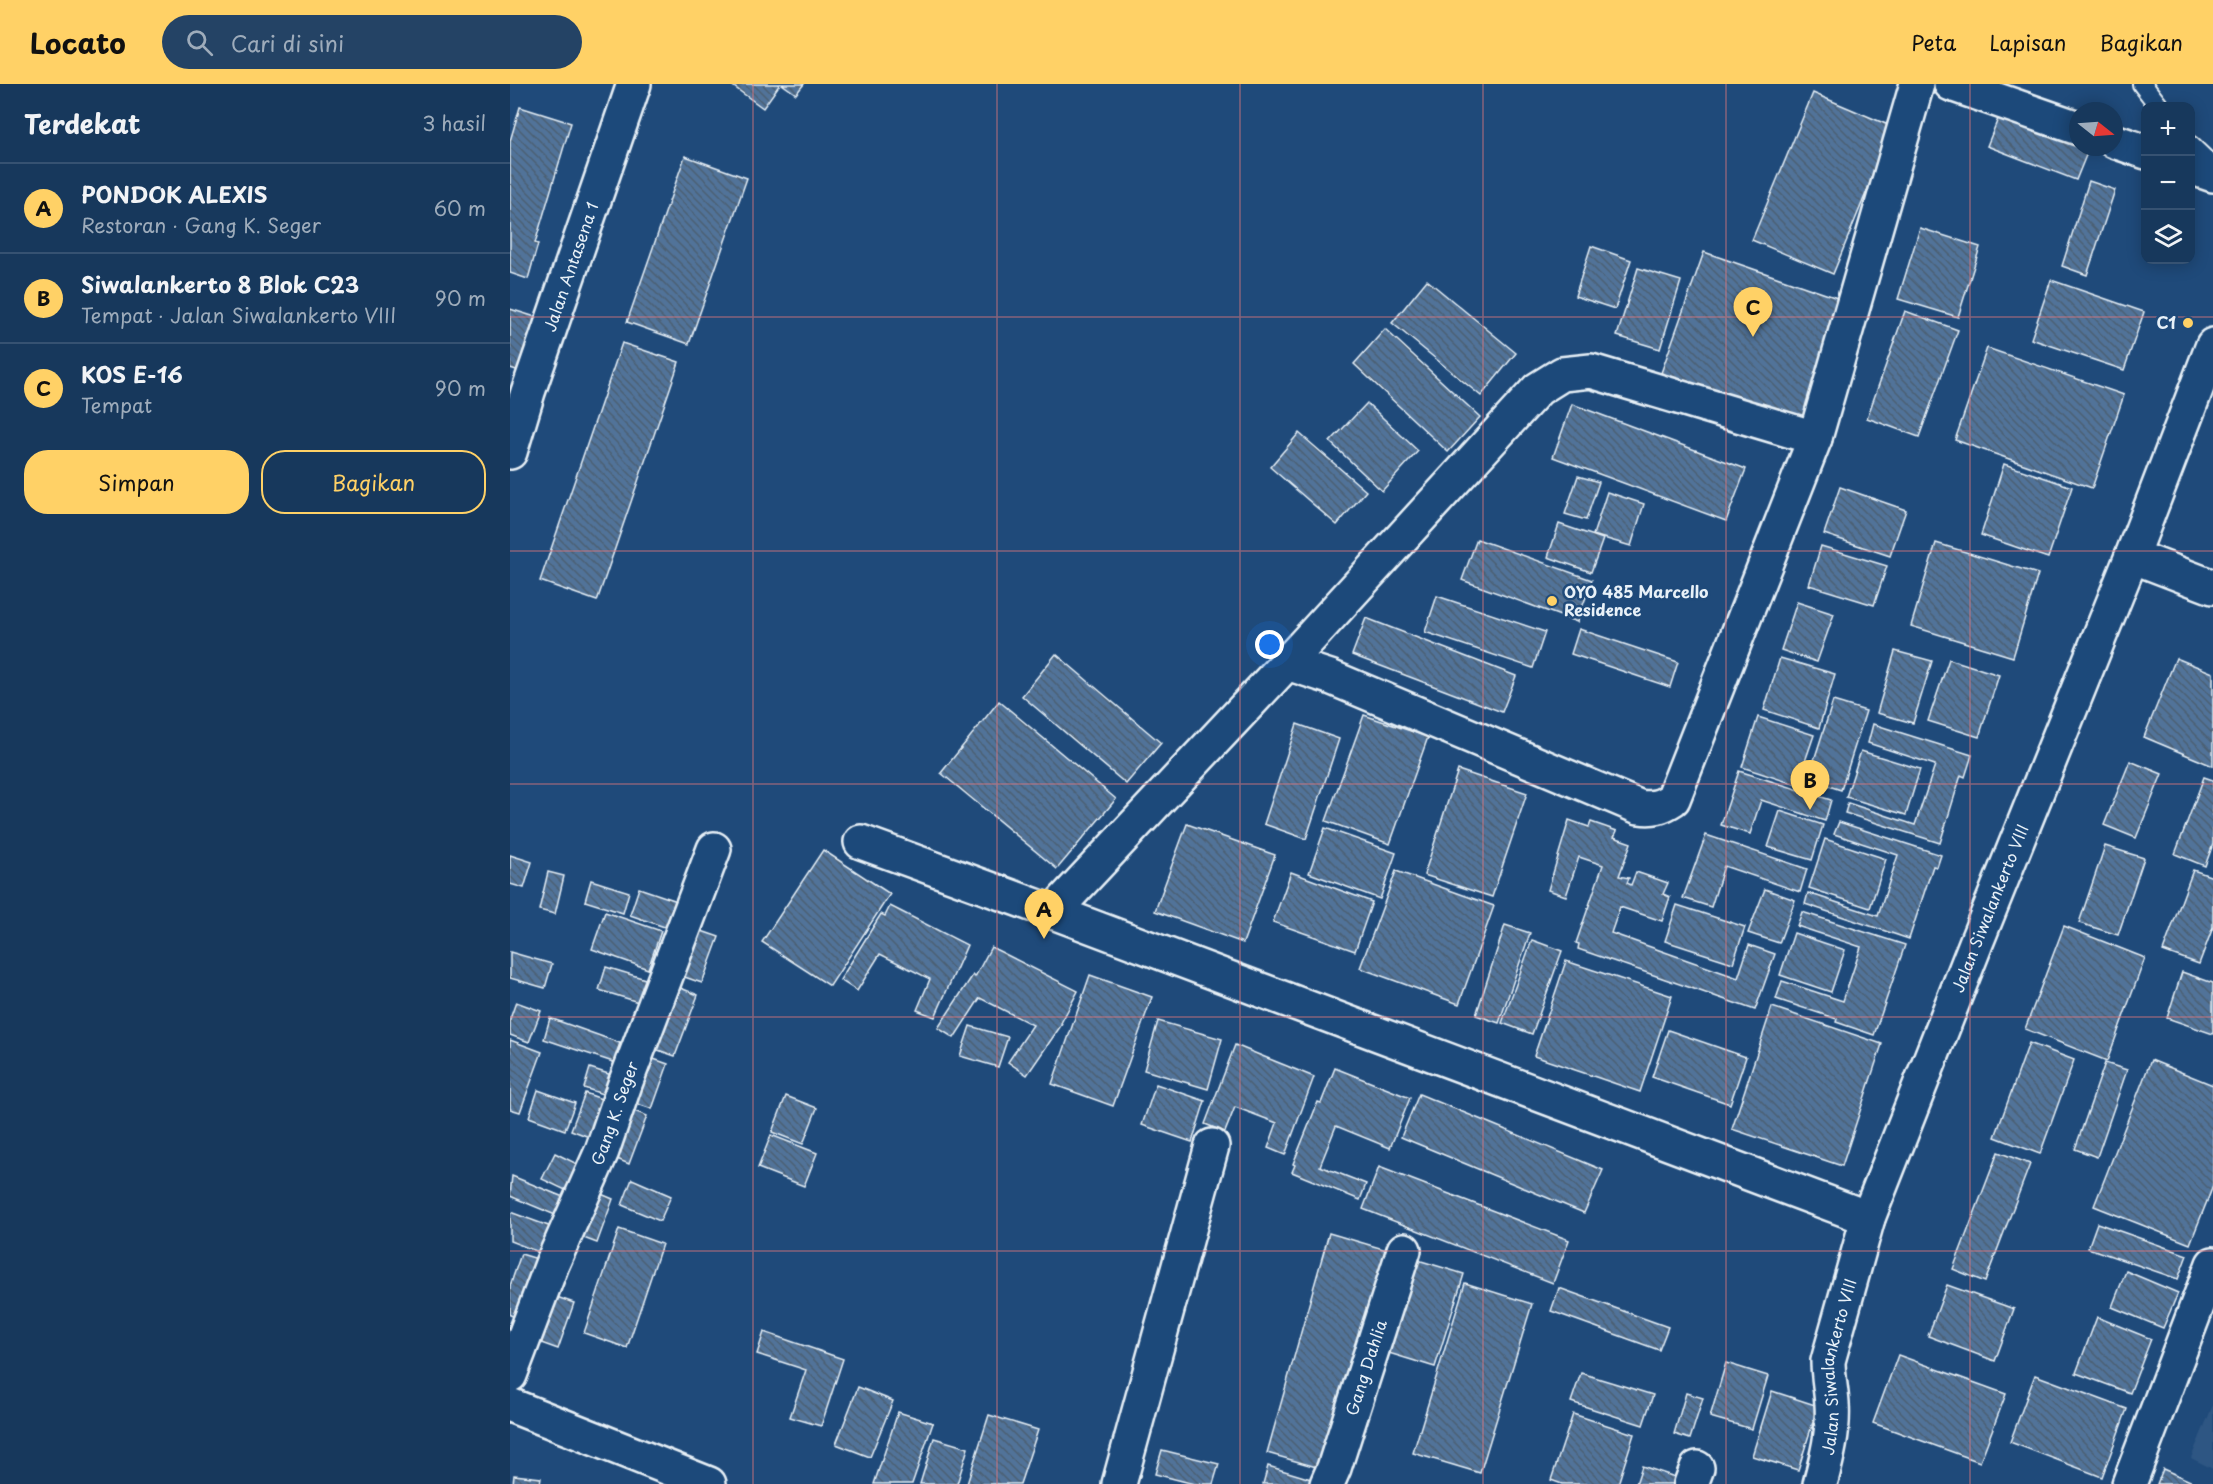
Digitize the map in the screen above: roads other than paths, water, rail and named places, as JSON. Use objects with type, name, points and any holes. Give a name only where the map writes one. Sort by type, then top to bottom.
[{"type":"street","name":"Jalan Antasena 1","points":[[510,452],[528,392],[634,84]]},
{"type":"street","points":[[1287,663],[1330,677],[1639,807],[1651,809],[1663,806],[1673,799],[1815,438],[1917,84]]},
{"type":"street","points":[[1951,84],[2069,125]]},
{"type":"street","points":[[2123,144],[2141,151]]},
{"type":"street","points":[[2195,169],[2213,175]]},
{"type":"street","name":"Jalan Siwalankerto VIII","points":[[1820,1484],[1830,1445],[1832,1422],[1828,1361],[1868,1218],[1980,932],[2132,556],[2213,345]]},
{"type":"street","points":[[1053,912],[1287,663],[1538,389],[1562,374],[1591,371],[1815,438]]},
{"type":"street","points":[[2132,556],[2213,587]]},
{"type":"street","points":[[861,842],[1868,1218]]},
{"type":"street","name":"Gang K. Seger","points":[[510,1375],[552,1264],[602,1151],[714,849]]},
{"type":"street","points":[[1119,1484],[1212,1146]]},
{"type":"street","name":"Gang Dahlia","points":[[1327,1484],[1404,1250]]},
{"type":"street","points":[[2129,1484],[2213,1264]]},
{"type":"street","points":[[510,1405],[710,1484]]},
{"type":"lane","points":[[2142,84],[2156,102]]},
{"type":"lane","points":[[2195,149],[2213,167]]},
{"type":"place","name":"C1","points":[[2188,323]]},
{"type":"place","name":"KOS E-16","points":[[1753,337]]},
{"type":"place","name":"OYO 485 Marcello Residence","points":[[1552,601]]},
{"type":"place","name":"Siwalankerto 8 Blok C23","points":[[1810,810]]},
{"type":"place","name":"PONDOK ALEXIS","points":[[1044,939]]}]
